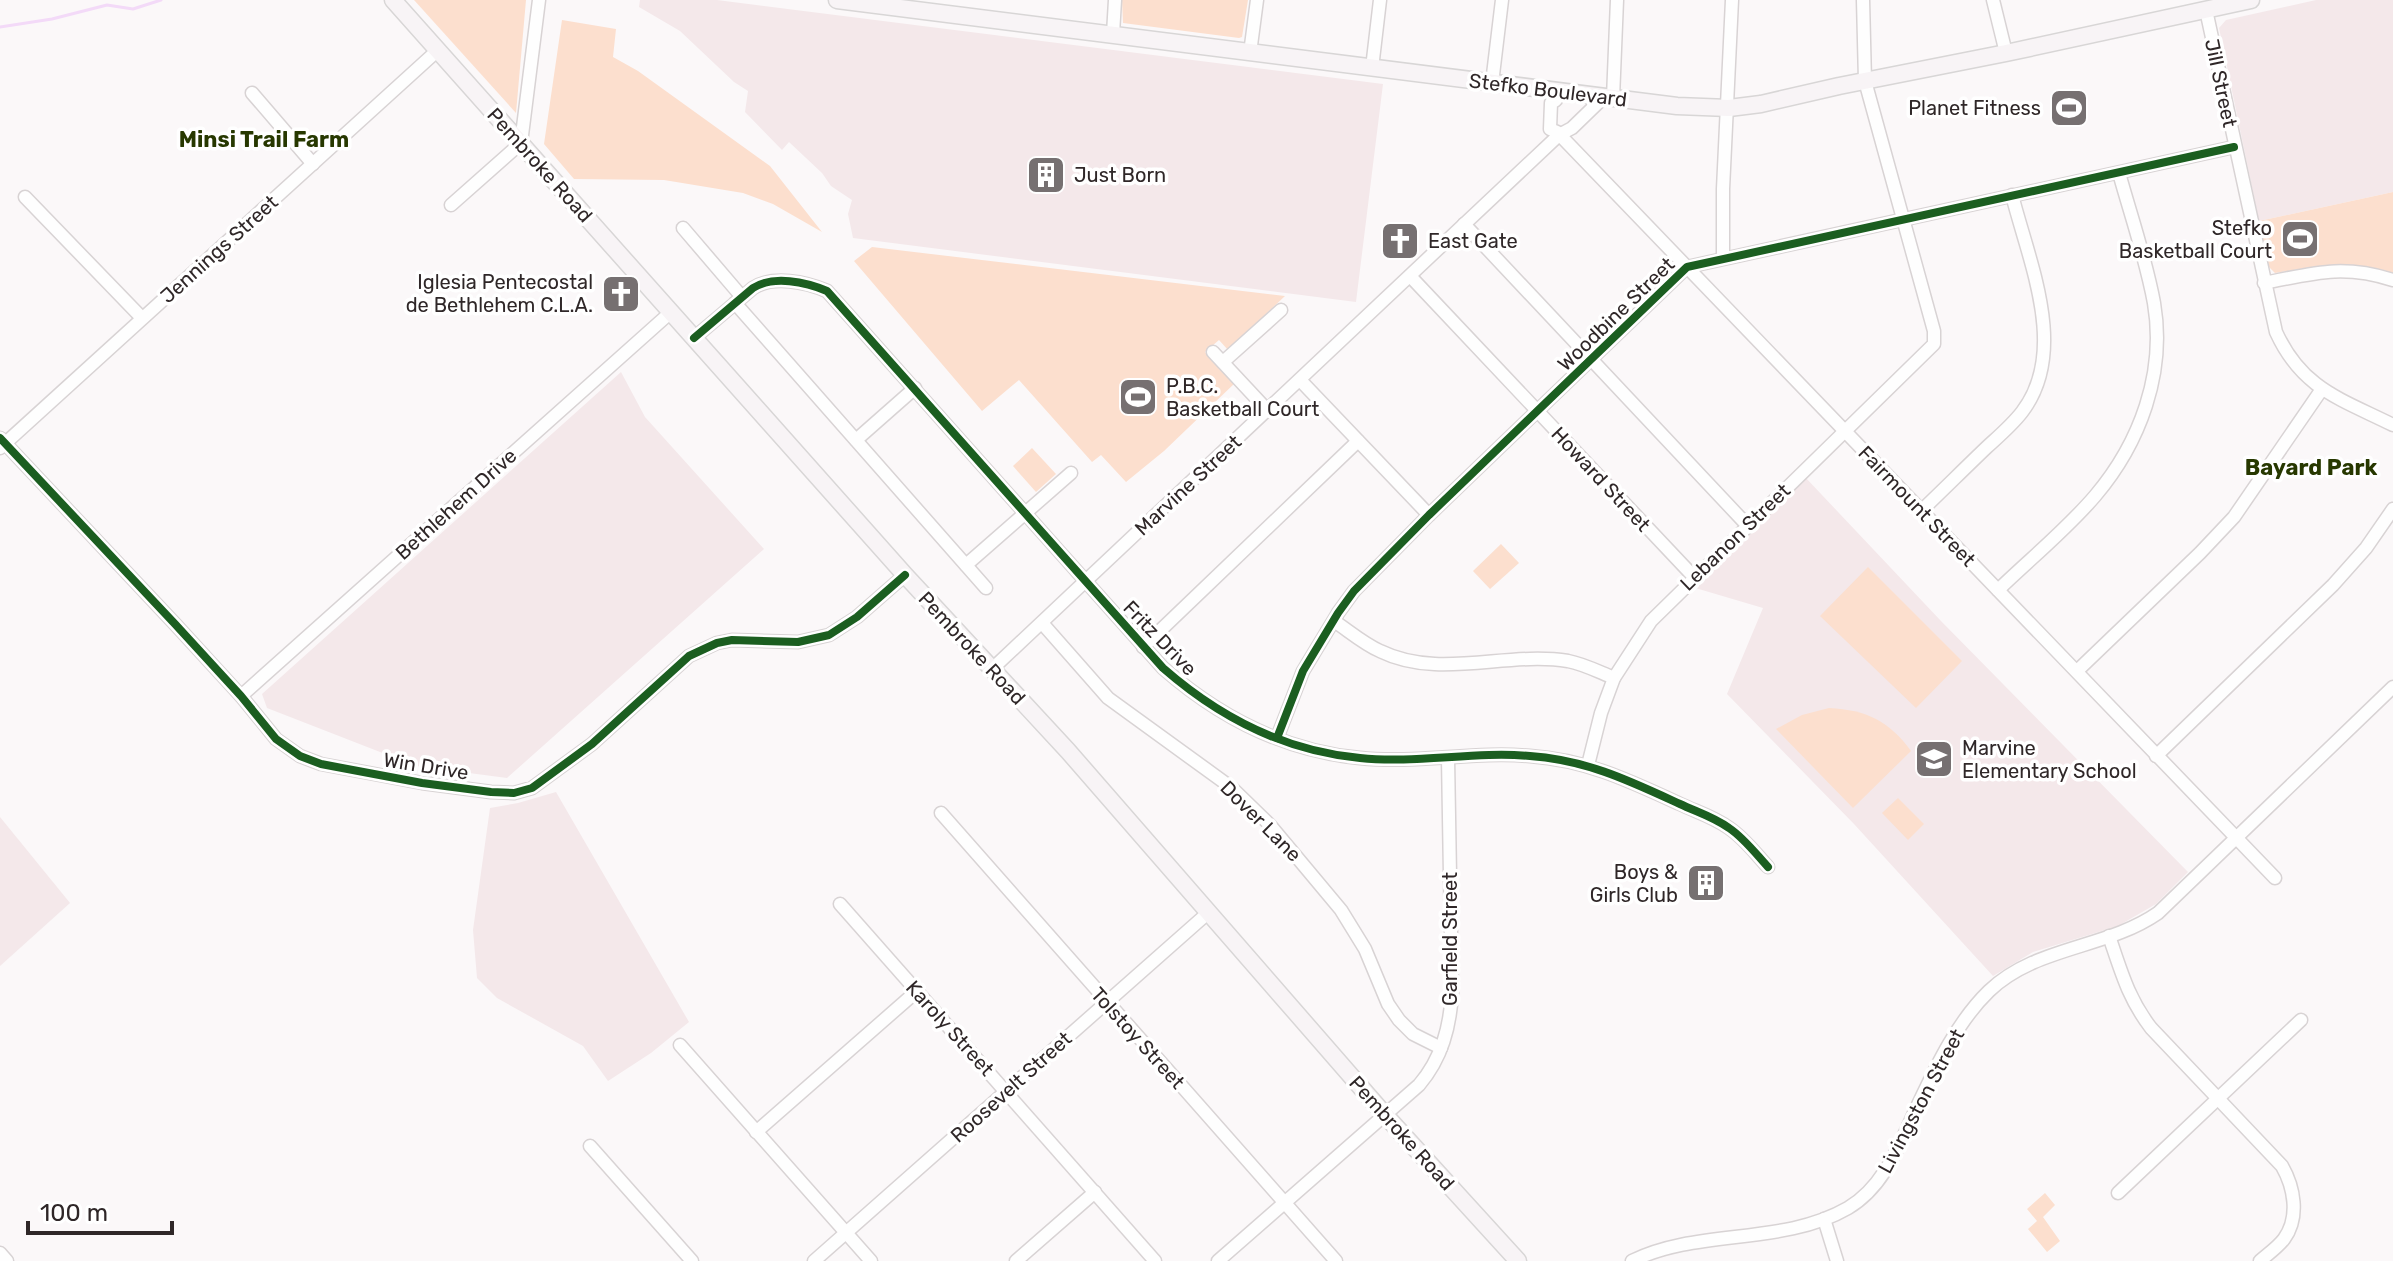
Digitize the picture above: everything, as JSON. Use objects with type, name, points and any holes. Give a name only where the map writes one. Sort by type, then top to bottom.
[{"type":"main road","name":"Pembroke Road","points":[[393,0],[905,575],[1068,751],[1385,1115],[1518,1261]]},
{"type":"main road","name":"Stefko Boulevard","points":[[837,0],[960,7],[1113,34],[1492,83],[1557,95],[1729,108],[1761,104],[2251,0]]},
{"type":"street","points":[[451,205],[521,143],[539,0]]},
{"type":"street","points":[[1113,34],[1115,0]]},
{"type":"street","points":[[1250,53],[1257,0]]},
{"type":"street","points":[[1372,68],[1380,0]]},
{"type":"street","points":[[1492,83],[1502,0]]},
{"type":"street","points":[[1609,97],[1617,0]]},
{"type":"street","points":[[1723,258],[1723,189],[1732,0]]},
{"type":"street","points":[[1863,0],[1865,81],[1903,219]]},
{"type":"street","points":[[1993,0],[2006,53]]},
{"type":"street","name":"Jill Street","points":[[2206,10],[2273,324],[2284,348],[2302,373],[2322,389],[2393,425]]},
{"type":"street","name":"Jennings Street","points":[[2,443],[438,50]]},
{"type":"street","points":[[252,93],[313,164]]},
{"type":"street","points":[[1557,95],[1551,103],[1550,129],[1558,134]]},
{"type":"street","name":"Marvine Street","points":[[991,670],[1558,134],[1572,128],[1609,97]]},
{"type":"street","name":"Fairmount Street","points":[[1558,134],[2275,878]]},
{"type":"street","name":"Woodbine Street","points":[[1277,738],[1303,671],[1354,591],[1687,267],[2234,147]]},
{"type":"street","points":[[1998,590],[2100,491],[2127,450],[2145,410],[2154,370],[2156,319],[2119,173]]},
{"type":"street","points":[[1921,511],[2019,417],[2038,385],[2044,354],[2044,316],[2012,195]]},
{"type":"street","points":[[25,197],[142,318]]},
{"type":"street","name":"Lebanon Street","points":[[1588,765],[1601,713],[1614,678],[1651,621],[1934,344],[1934,331],[1903,219]]},
{"type":"street","points":[[1464,224],[1747,525]]},
{"type":"street","points":[[683,228],[856,440],[986,588]]},
{"type":"street","points":[[2264,283],[2328,270],[2366,273],[2393,280]]},
{"type":"street","name":"Howard Street","points":[[1410,276],[1694,577]]},
{"type":"street","name":"Fritz Drive","points":[[694,338],[758,284],[769,281],[827,291],[1163,668],[1207,703],[1246,726],[1301,746],[1360,758],[1530,756],[1588,765],[1623,777],[1711,817],[1735,832],[1768,867]]},
{"type":"street","points":[[1223,362],[1281,310]]},
{"type":"street","name":"Bethlehem Drive","points":[[241,696],[671,312]]},
{"type":"street","points":[[1213,352],[1268,411]]},
{"type":"street","points":[[1300,380],[1429,515]]},
{"type":"street","points":[[856,440],[915,388]]},
{"type":"street","points":[[2077,671],[2234,517],[2322,389]]},
{"type":"street","points":[[1143,647],[1358,441]]},
{"type":"street","name":"Win Drive","points":[[2,443],[241,696],[276,739],[300,756],[320,764],[422,783],[491,792],[514,793],[532,788],[572,760],[689,656],[717,643],[732,640],[798,642],[829,635],[857,617],[905,575]]},
{"type":"street","points":[[966,565],[1071,473]]},
{"type":"street","points":[[2156,756],[2333,585],[2366,548],[2393,509]]},
{"type":"street","points":[[1334,621],[1379,651],[1407,660],[1443,665],[1515,659],[1570,661],[1614,678]]},
{"type":"street","name":"Dover Lane","points":[[1042,623],[1108,698],[1232,788],[1270,825],[1347,918],[1365,949],[1388,1004],[1399,1020],[1413,1034],[1441,1048]]},
{"type":"street","name":"Livingston Street","points":[[1632,1261],[1664,1249],[1787,1230],[1850,1207],[1880,1179],[1955,1034],[1988,992],[2009,974],[2026,965],[2142,923],[2158,913],[2393,687]]},
{"type":"street","name":"Garfield Street","points":[[1218,1261],[1426,1076],[1441,1048],[1450,1020],[1452,993],[1448,758]]},
{"type":"street","name":"Tolstoy Street","points":[[941,813],[1336,1261]]},
{"type":"street","name":"Karoly Street","points":[[840,904],[1155,1261]]},
{"type":"street","name":"Roosevelt Street","points":[[814,1261],[1209,912]]},
{"type":"street","points":[[2109,936],[2123,980],[2141,1014],[2282,1166],[2290,1183],[2293,1212],[2288,1231],[2260,1261]]},
{"type":"street","points":[[756,1132],[917,991]]},
{"type":"street","points":[[2118,1193],[2301,1020]]},
{"type":"street","points":[[680,1045],[871,1261]]},
{"type":"street","points":[[590,1146],[692,1261]]},
{"type":"street","points":[[1016,1261],[1095,1192]]},
{"type":"street","points":[[1824,1219],[1837,1261]]},
{"type":"street","points":[[0,1253],[7,1261]]},
{"type":"shaded area","points":[[414,0],[526,0],[516,113]]},
{"type":"shaded area","points":[[640,0],[717,0],[1383,84],[1356,302],[853,238],[848,214],[852,200],[831,186],[822,173],[789,142],[782,150],[745,112],[748,91],[734,82],[680,31],[639,7]]},
{"type":"shaded area","points":[[1122,0],[1248,0],[1242,37],[1239,38],[1123,23]]},
{"type":"shaded area","points":[[2316,0],[2393,0],[2393,192],[2259,221],[2219,28],[2226,20]]},
{"type":"shaded area","points":[[562,20],[616,29],[613,57],[638,71],[770,166],[822,232],[773,204],[743,193],[664,180],[574,179],[544,144]]},
{"type":"shaded area","points":[[2393,192],[2393,274],[2344,265],[2275,273],[2269,267],[2259,221]]},
{"type":"shaded area","points":[[872,247],[1285,296],[1228,350],[1219,340],[1205,352],[1235,383],[1164,451],[1126,482],[1101,455],[1092,462],[1019,380],[982,411],[854,261]]},
{"type":"shaded area","points":[[621,372],[645,417],[764,549],[507,778],[416,766],[267,708],[262,694]]},
{"type":"shaded area","points":[[1032,448],[1056,474],[1036,492],[1013,466]]},
{"type":"shaded area","name":"Marvine Elementary School","points":[[1805,477],[1941,621],[2188,872],[2156,904],[2118,926],[2033,952],[1993,976],[1854,824],[1727,694],[1763,608],[1692,587]]},
{"type":"shaded area","points":[[1501,544],[1519,563],[1490,589],[1473,571]]},
{"type":"shaded area","points":[[1868,567],[1962,661],[1916,708],[1820,616]]},
{"type":"shaded area","points":[[1829,708],[1855,711],[1876,719],[1894,732],[1911,751],[1853,808],[1776,729],[1802,715]]},
{"type":"shaded area","points":[[556,792],[689,1022],[651,1053],[608,1081],[583,1046],[497,998],[477,978],[473,930],[490,808]]},
{"type":"shaded area","points":[[1898,798],[1924,824],[1908,840],[1882,813]]},
{"type":"shaded area","points":[[0,817],[70,903],[0,966]]},
{"type":"shaded area","points":[[2045,1193],[2055,1205],[2043,1217],[2060,1241],[2047,1252],[2028,1229],[2037,1221],[2027,1209]]},
{"type":"waterway","points":[[0,27],[52,19],[107,5],[133,9],[161,0]]},
{"type":"cycle path","points":[[1277,738],[1303,671],[1354,591],[1687,267],[2234,147]]},
{"type":"cycle path","points":[[694,338],[761,284],[790,281],[827,291],[1163,668],[1207,702],[1254,729],[1305,748],[1360,758],[1402,760],[1509,755],[1551,758],[1589,767],[1626,780],[1717,821],[1740,836],[1768,867]]},
{"type":"cycle path","points":[[0,438],[175,624],[276,739],[300,756],[321,764],[422,783],[491,792],[514,793],[532,788],[592,744],[689,656],[717,643],[732,640],[798,642],[829,635],[857,617],[905,575]]},
{"type":"place","name":"Planet Fitness","points":[[2069,108]]},
{"type":"place","name":"Just Born","points":[[1046,175]]},
{"type":"place","name":"Stefko Basketball Court","points":[[2300,239]]},
{"type":"place","name":"East Gate","points":[[1400,241]]},
{"type":"place","name":"Iglesia Pentecostal de Bethlehem C.L.A.","points":[[621,294]]},
{"type":"place","name":"P.B.C. Basketball Court","points":[[1138,397]]},
{"type":"place","name":"Marvine Elementary School","points":[[1934,759]]},
{"type":"place","name":"Boys & Girls Club","points":[[1706,883]]},
{"type":"district","name":"Minsi Trail Farm","points":[[264,139]]},
{"type":"district","name":"Bayard Park","points":[[2311,467]]}]
